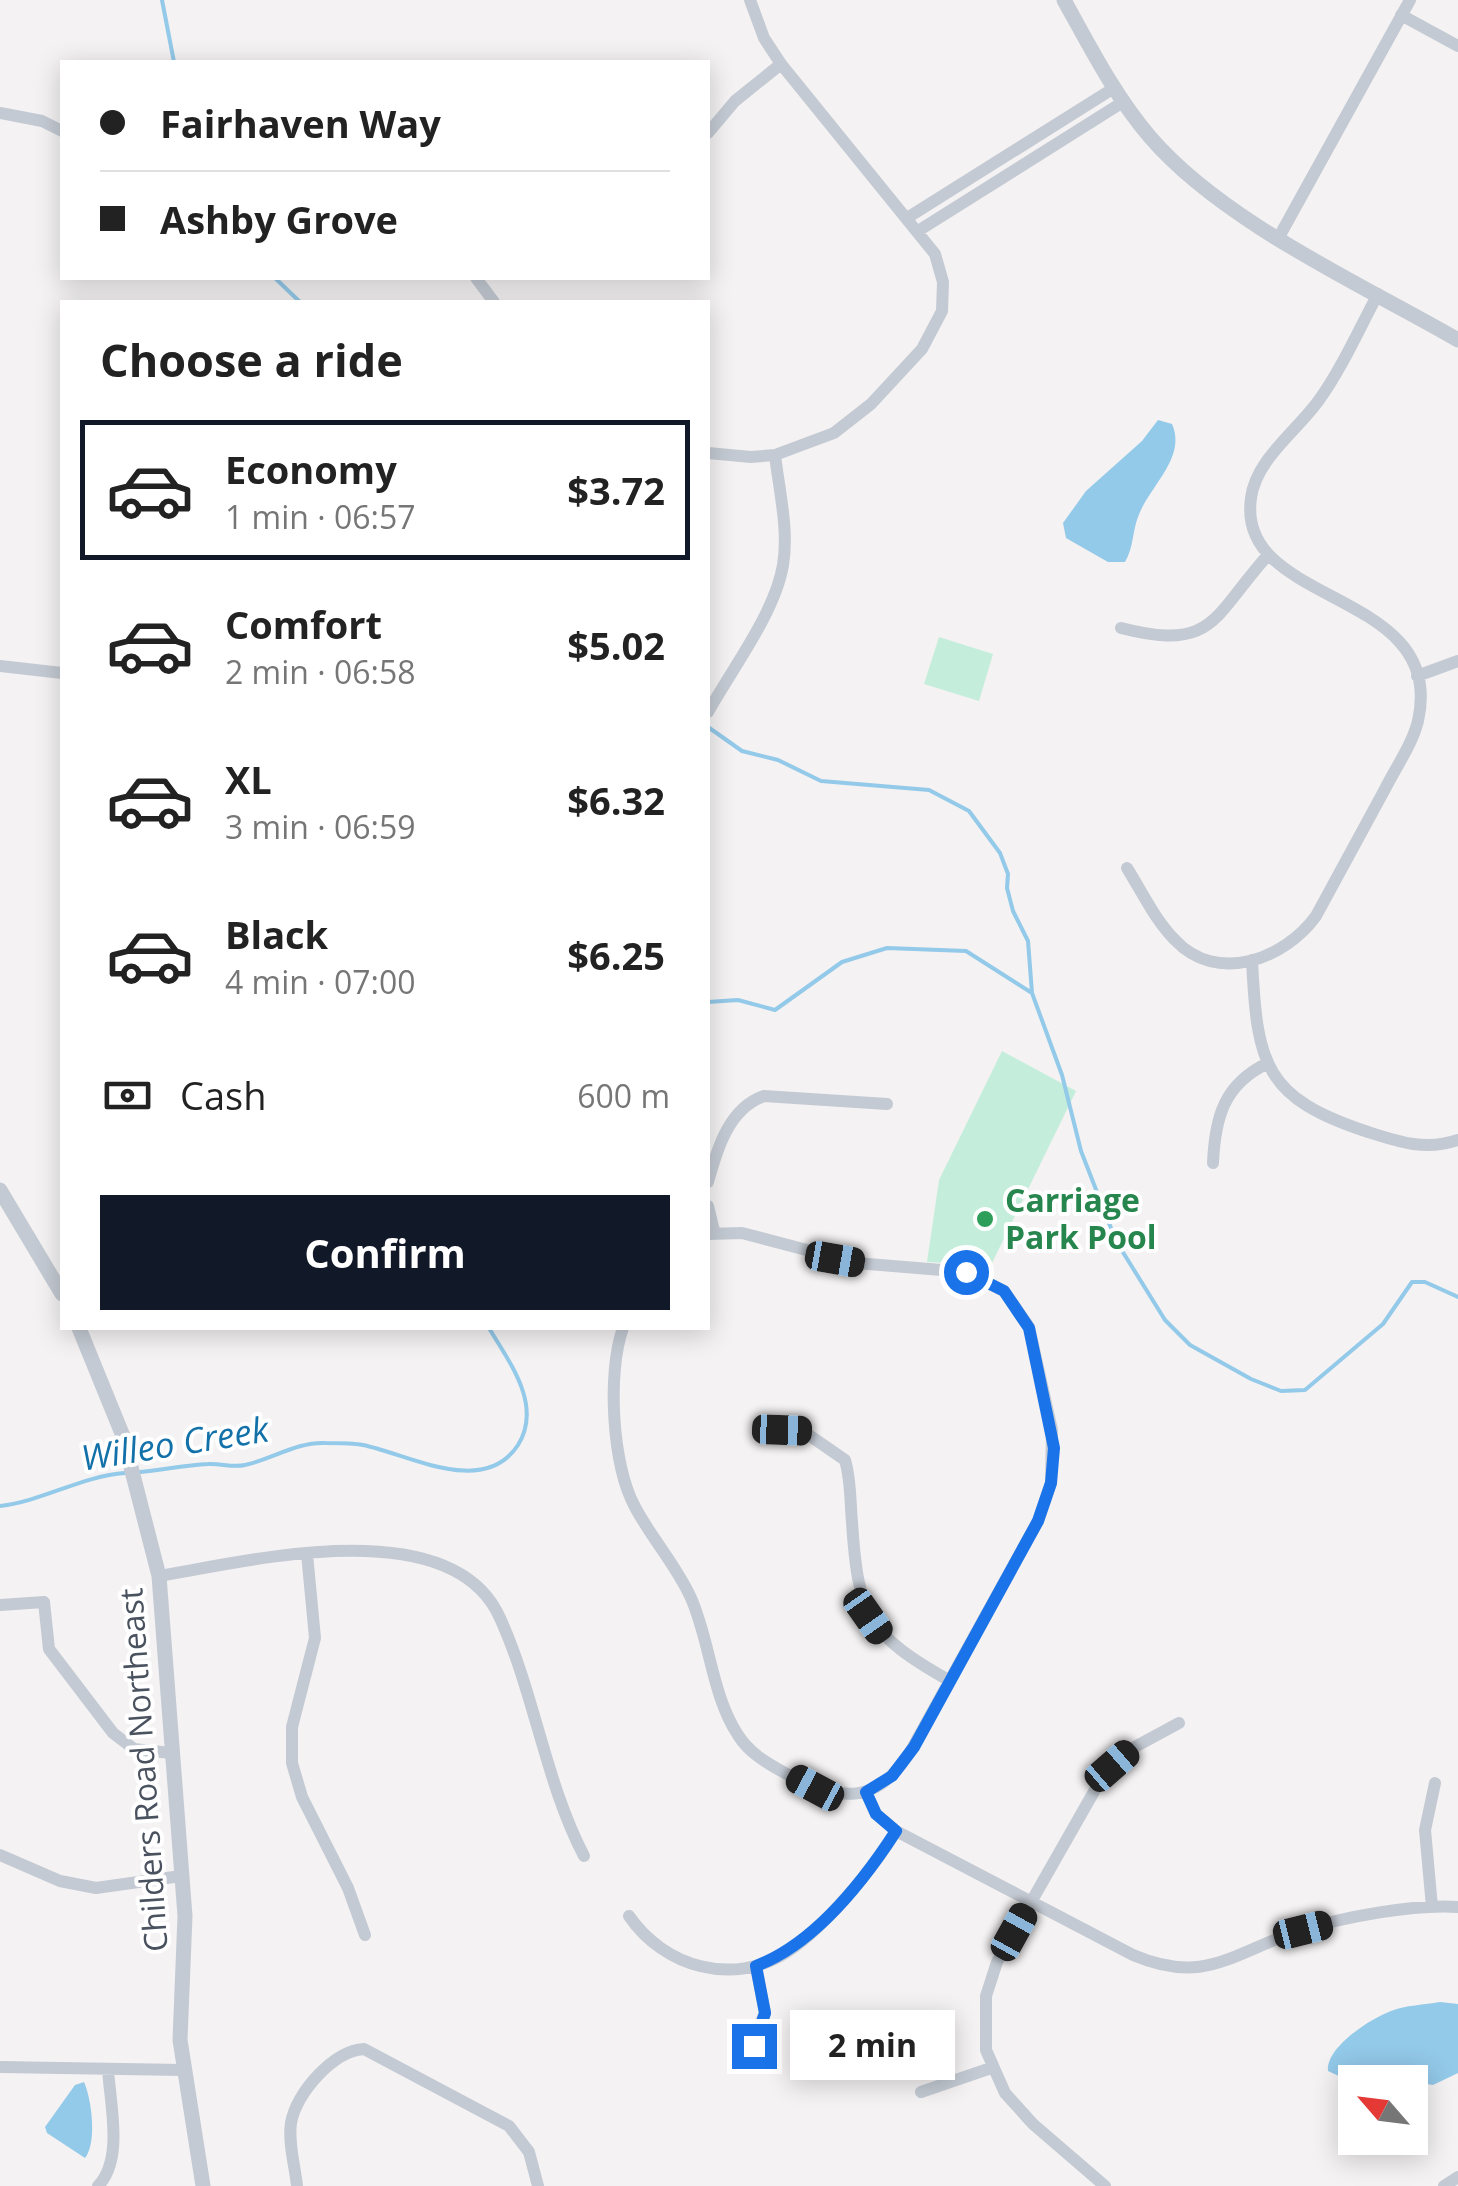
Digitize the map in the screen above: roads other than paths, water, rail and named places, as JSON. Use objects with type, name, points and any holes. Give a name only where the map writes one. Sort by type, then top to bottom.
[{"type":"street","points":[[710,453],[752,457],[775,454],[815,442],[851,422],[931,338],[942,311],[943,282],[934,254],[781,64],[764,38],[750,0]]},
{"type":"street","points":[[1064,0],[1119,95],[1150,138],[1182,169],[1230,206],[1458,340]]},
{"type":"street","points":[[1279,236],[1410,0]]},
{"type":"street","points":[[1402,16],[1458,46]]},
{"type":"street","points":[[710,132],[735,101],[781,64]]},
{"type":"street","points":[[907,218],[1119,95]]},
{"type":"street","points":[[918,231],[1119,95]]},
{"type":"street","points":[[0,113],[42,120],[60,130]]},
{"type":"street","points":[[1127,868],[1166,930],[1184,948],[1217,962],[1252,960],[1290,945],[1316,916],[1413,736],[1420,706],[1417,676],[1405,648],[1385,626],[1285,570],[1268,555],[1251,519],[1256,478],[1322,397],[1378,294]]},
{"type":"street","points":[[710,708],[769,605],[783,564],[785,542],[775,454]]},
{"type":"street","points":[[1122,628],[1166,638],[1200,631],[1222,614],[1268,555]]},
{"type":"street","points":[[1417,676],[1458,661]]},
{"type":"street","points":[[0,666],[60,673]]},
{"type":"street","points":[[1252,960],[1256,1025],[1268,1063],[1298,1100],[1321,1116],[1406,1144],[1430,1146],[1458,1140]]},
{"type":"street","points":[[1213,1164],[1214,1127],[1224,1100],[1251,1071],[1268,1063]]},
{"type":"street","points":[[710,1177],[732,1120],[750,1101],[764,1096],[887,1104]]},
{"type":"street","points":[[0,1190],[60,1291]]},
{"type":"street","points":[[623,1330],[614,1366],[619,1454],[626,1489],[690,1596],[731,1723],[748,1749],[815,1788],[832,1794],[866,1792],[903,1764],[1038,1521],[1051,1483],[1052,1430],[1029,1328],[1022,1313],[994,1283],[966,1272],[856,1262],[742,1233],[711,1232]]},
{"type":"street","name":"Childers Road Northeast","points":[[80,1330],[123,1436],[159,1576],[186,1936],[179,2027],[202,2186]]},
{"type":"street","points":[[782,1430],[803,1430],[845,1460],[854,1564],[868,1616],[894,1647],[950,1681]]},
{"type":"street","points":[[159,1576],[353,1550],[424,1561],[466,1578],[488,1600],[505,1630],[565,1813],[584,1856]]},
{"type":"street","points":[[307,1554],[315,1638],[292,1727],[292,1763],[302,1796],[348,1888],[365,1935]]},
{"type":"street","points":[[0,1604],[44,1602],[49,1649],[113,1734],[134,1750],[171,1753]]},
{"type":"street","points":[[1105,2186],[1015,2106],[991,2068],[984,2032],[986,1996],[997,1962],[1100,1780],[1131,1750],[1179,1724]]},
{"type":"street","points":[[1432,1907],[1426,1830],[1435,1782]]},
{"type":"street","points":[[866,1792],[876,1814],[896,1831],[1132,1956],[1182,1970],[1228,1962],[1303,1930],[1432,1907],[1458,1907]]},
{"type":"street","points":[[629,1916],[652,1942],[684,1961],[706,1969],[756,1966],[787,1952],[802,1940],[872,1866],[896,1831]]},
{"type":"street","points":[[0,1855],[60,1881],[96,1888],[181,1876]]},
{"type":"street","points":[[742,2067],[762,2028],[765,2013],[756,1966]]},
{"type":"street","points":[[298,2186],[291,2125],[300,2099],[336,2059],[364,2049],[509,2126],[529,2152],[538,2186]]},
{"type":"street","points":[[0,2067],[184,2070]]},
{"type":"street","points":[[921,2092],[991,2068]]},
{"type":"street","points":[[98,2186],[109,2171],[112,2156],[108,2070]]},
{"type":"street","points":[[1444,2186],[1458,2177]]},
{"type":"water","points":[[1158,420],[1172,424],[1175,449],[1143,505],[1125,562],[1108,562],[1066,538],[1063,523],[1086,491],[1142,441]]},
{"type":"water","points":[[1440,2002],[1458,2004],[1458,2073],[1433,2085],[1428,2084],[1428,2065],[1338,2065],[1338,2076],[1328,2071],[1334,2053],[1351,2035],[1397,2009]]},
{"type":"water","points":[[84,2082],[92,2121],[85,2158],[47,2133],[45,2127],[75,2085]]},
{"type":"waterway","points":[[162,0],[174,60]]},
{"type":"waterway","points":[[277,280],[298,300]]},
{"type":"waterway","points":[[710,728],[742,751],[778,760],[821,781],[929,790],[969,811],[1000,853],[1008,874],[1013,911],[1028,941],[1032,993]]},
{"type":"waterway","name":"Willeo Creek","points":[[710,1002],[738,1000],[775,1010],[842,962],[887,948],[966,951],[1032,993],[1062,1075],[1081,1151],[1116,1241],[1165,1320],[1190,1345],[1281,1391],[1305,1390],[1383,1324],[1412,1282],[1425,1282],[1458,1297]]},
{"type":"waterway","name":"Willeo Creek","points":[[140,1472],[208,1464],[240,1466],[304,1445],[325,1443],[363,1445],[445,1468],[486,1469],[503,1461],[518,1445],[527,1415],[514,1369],[490,1330]]},
{"type":"waterway","name":"Willeo Creek","points":[[0,1506],[125,1473]]},
{"type":"place","name":"Carriage Park Pool","points":[[985,1219]]}]
